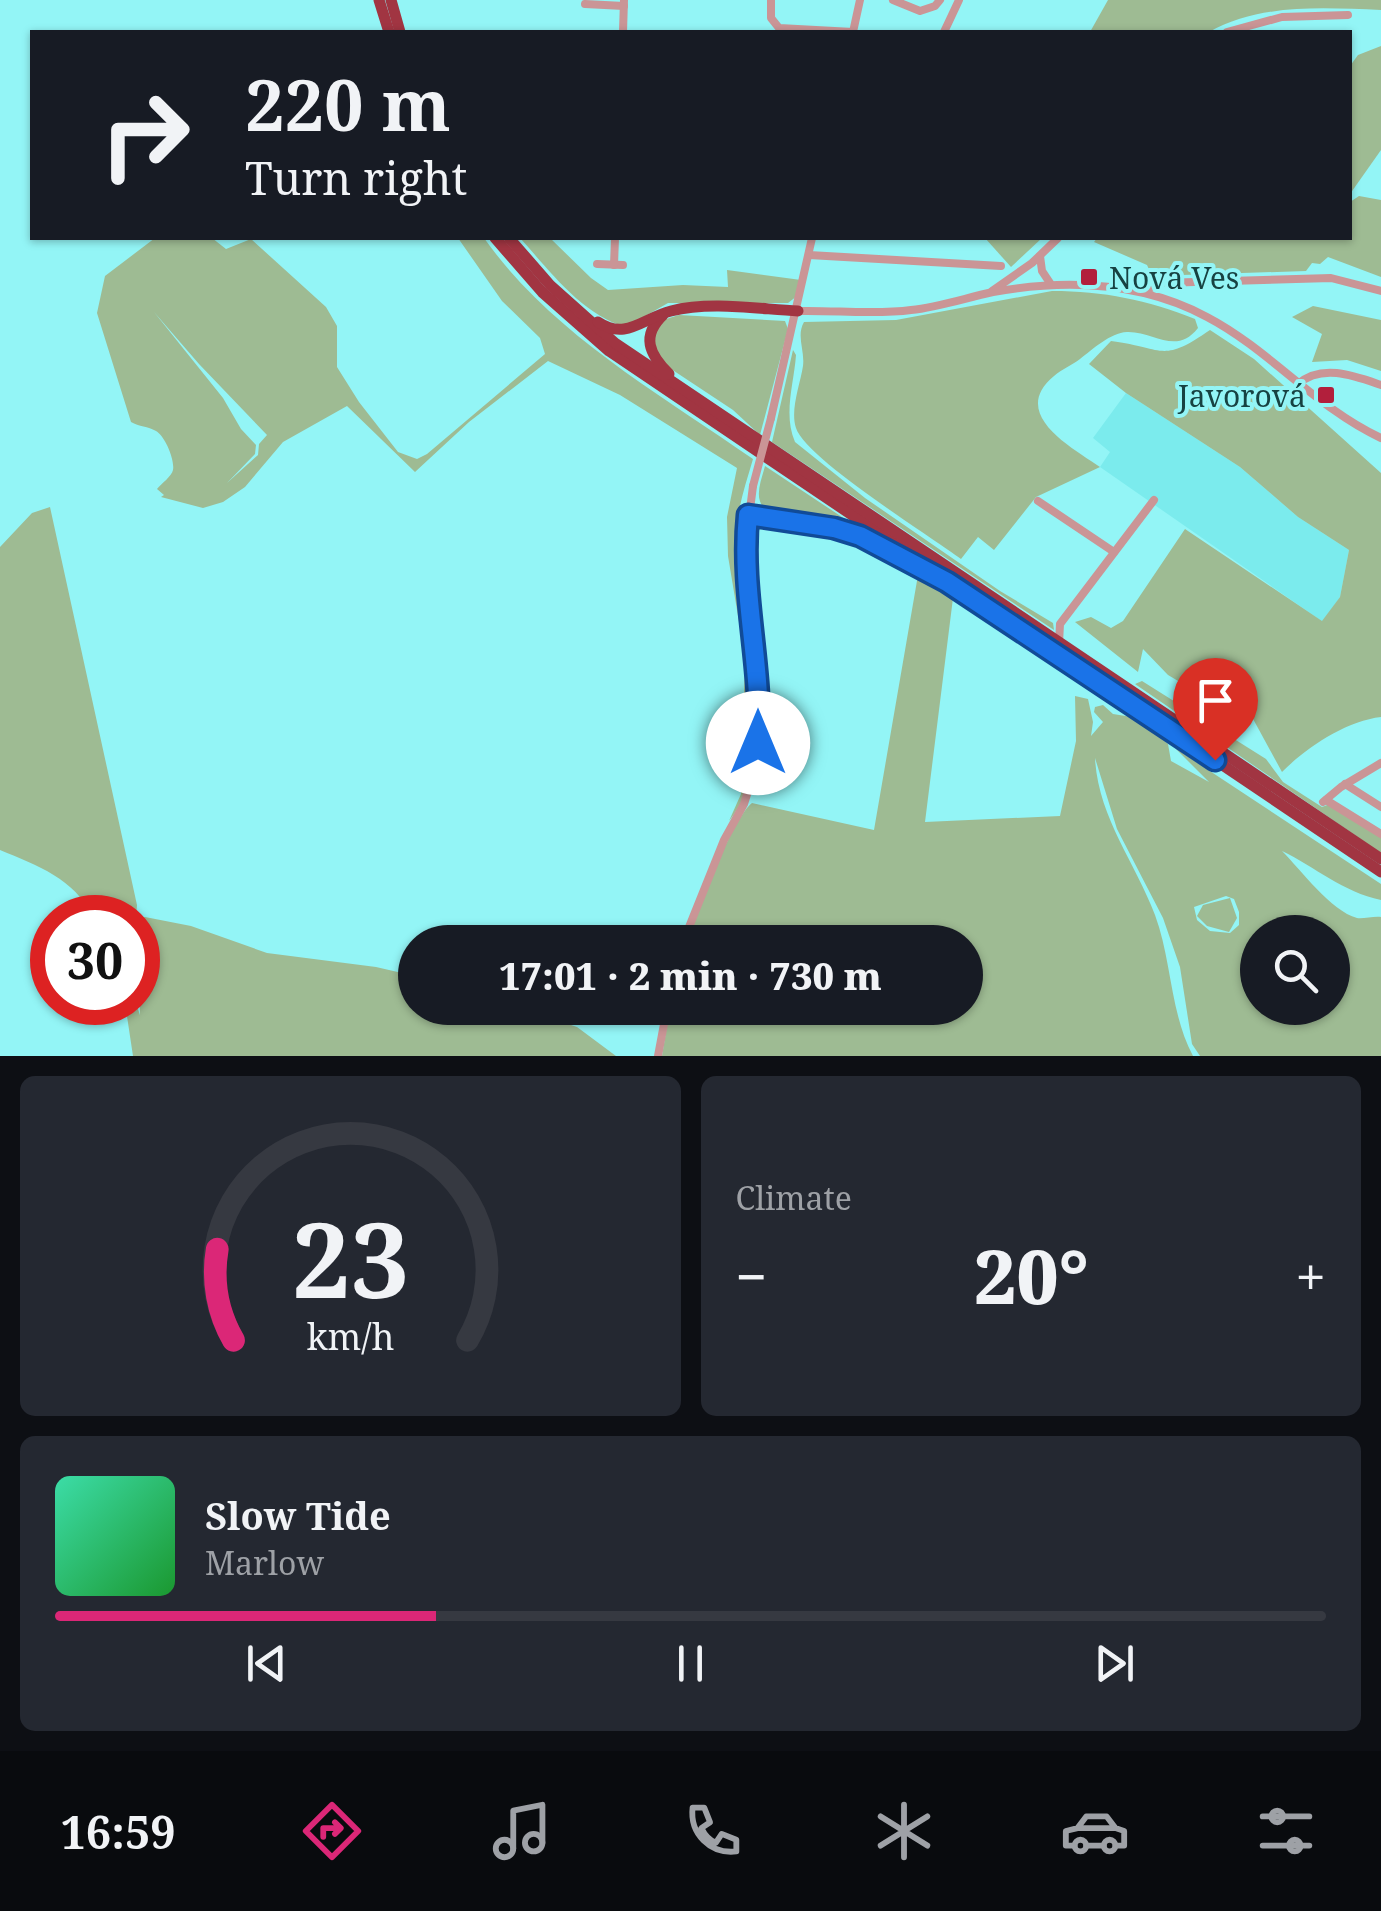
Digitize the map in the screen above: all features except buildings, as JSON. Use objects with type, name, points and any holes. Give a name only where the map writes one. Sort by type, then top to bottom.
[{"type":"highway","points":[[380,0],[388,30]]},
{"type":"highway","points":[[390,0],[399,30]]},
{"type":"highway","points":[[497,240],[542,292],[608,351],[1381,872]]},
{"type":"highway","points":[[513,240],[606,327],[632,330],[666,312],[686,308],[798,310]]},
{"type":"highway","points":[[513,240],[550,285],[592,325],[1381,858]]},
{"type":"highway","points":[[666,312],[649,330],[653,356],[671,376],[734,418],[752,436]]},
{"type":"highway","points":[[748,515],[834,528],[860,536],[947,582]]},
{"type":"street","points":[[771,0],[772,28],[808,30]]},
{"type":"street","points":[[853,30],[860,0]]},
{"type":"street","points":[[893,0],[920,11],[940,0]]},
{"type":"street","points":[[945,30],[960,0]]},
{"type":"street","points":[[585,4],[624,3],[623,30]]},
{"type":"street","points":[[1234,30],[1282,16],[1348,16]]},
{"type":"street","points":[[597,264],[619,265],[616,240]]},
{"type":"street","points":[[690,925],[724,840],[744,804],[756,766],[759,721],[745,549],[748,515],[812,240]]},
{"type":"street","points":[[988,293],[1056,240]]},
{"type":"street","points":[[809,255],[1001,266]]},
{"type":"street","points":[[1040,255],[1042,271],[1050,284]]},
{"type":"street","points":[[1142,292],[1160,283],[1332,278],[1381,291]]},
{"type":"street","points":[[798,310],[905,311],[944,306],[988,293],[1069,283],[1142,292],[1207,316],[1347,419],[1381,438]]},
{"type":"street","points":[[1298,384],[1316,374],[1337,372],[1381,384]]},
{"type":"street","points":[[1059,642],[1060,624],[1154,500]]},
{"type":"street","points":[[1038,502],[1114,552]]},
{"type":"street","points":[[1381,763],[1325,801],[1381,834]]},
{"type":"street","points":[[1345,784],[1381,807]]},
{"type":"street","points":[[658,1056],[664,1025]]},
{"type":"shaded area","points":[[1126,393],[1240,467],[1298,517],[1349,550],[1340,597],[1323,622],[1100,467],[1110,452],[1093,438]]},
{"type":"green space","points":[[1108,0],[1381,0],[1381,10],[1315,8],[1271,12],[1213,30],[1091,30]]},
{"type":"green space","points":[[1381,46],[1381,150],[1352,191],[1352,63],[1358,55]]},
{"type":"green space","points":[[1359,196],[1381,200],[1381,277],[1328,257],[1320,264],[1312,263],[1306,271],[1152,276],[1147,265],[1094,242],[1352,240],[1352,201]]},
{"type":"green space","points":[[152,240],[215,240],[226,249],[252,240],[326,307],[337,326],[337,367],[398,452],[417,459],[545,354],[540,338],[502,301],[459,240],[486,240],[511,272],[574,333],[753,459],[736,535],[754,682],[754,758],[746,792],[729,821],[741,794],[745,658],[728,556],[727,517],[737,468],[620,395],[548,361],[469,422],[415,472],[347,406],[283,442],[245,487],[223,502],[203,508],[161,497],[164,495],[157,489],[172,472],[172,460],[159,434],[131,422],[97,313],[105,276]],"holes":[[[154,312],[267,435],[259,444],[258,455],[227,483],[255,454],[256,445]]]},
{"type":"green space","points":[[522,240],[552,240],[608,290],[683,285],[728,287],[727,270],[801,280],[797,296],[788,303],[668,303],[626,327],[595,313]]},
{"type":"green space","points":[[987,240],[1040,240],[1011,267]]},
{"type":"green space","points":[[1052,291],[1142,302],[1195,319],[1198,328],[1190,336],[1173,341],[1137,333],[1114,335],[1054,376],[1042,390],[1038,404],[1041,416],[1061,440],[1100,467],[1036,497],[994,550],[978,537],[961,559],[844,477],[804,441],[796,428],[794,413],[803,366],[804,322],[896,320]]},
{"type":"green space","points":[[1313,306],[1381,320],[1381,371],[1347,360],[1312,362],[1322,334],[1292,317]]},
{"type":"green space","points":[[679,315],[785,321],[788,329],[760,435],[733,410],[654,354],[655,329],[663,320]]},
{"type":"green space","points":[[1210,330],[1254,359],[1381,473],[1381,717],[1328,737],[1282,772],[1227,671],[1222,707],[1168,675],[1143,649],[1138,672],[1075,622],[1091,617],[1111,628],[1123,621],[1185,529],[1322,621],[1340,597],[1349,550],[1298,517],[1240,467],[1126,393],[1089,364],[1111,341],[1171,350]]},
{"type":"green space","points":[[793,350],[796,355],[790,410],[795,442],[865,498],[1053,623],[1054,630],[772,442]]},
{"type":"green space","points":[[765,466],[860,529],[768,512],[759,496]]},
{"type":"green space","points":[[50,507],[135,895],[78,895],[41,868],[0,850],[0,547],[32,513]]},
{"type":"green space","points":[[918,575],[953,598],[925,822],[1060,816],[1076,741],[1075,696],[1088,699],[1093,722],[1091,736],[1103,722],[1094,712],[1095,707],[1103,705],[1113,714],[1138,718],[1168,744],[1171,761],[1209,782],[1175,748],[1381,884],[1381,900],[1342,885],[1282,851],[1317,889],[1350,915],[1240,915],[1240,1025],[1350,1025],[1350,915],[1381,917],[1381,1056],[1200,1056],[1192,1044],[1180,967],[1163,918],[1117,829],[1095,758],[1110,820],[1155,915],[1180,1022],[1193,1056],[662,1056],[667,1025],[983,1025],[983,925],[692,925],[725,846],[752,803],[874,830]],"holes":[[[1226,896],[1234,899],[1239,925],[1230,933],[1210,931],[1197,920],[1194,907]]]},
{"type":"green space","points":[[1142,681],[1266,759],[1283,782],[1322,807],[1330,804],[1381,837],[1381,853],[1135,684]]},
{"type":"green space","points":[[1230,898],[1237,918],[1229,932],[1207,926],[1197,916],[1203,905]]},
{"type":"green space","points":[[160,920],[191,926],[267,953],[398,972],[398,1025],[571,1025],[616,1056],[133,1056],[128,1025],[160,1025]]},
{"type":"place","name":"Nová Ves","points":[[1089,277]]},
{"type":"place","name":"Javorová","points":[[1326,395]]},
{"type":"route","points":[[758,743],[758,688],[745,549],[748,515],[834,528],[860,536],[947,582],[1215,760]]}]
